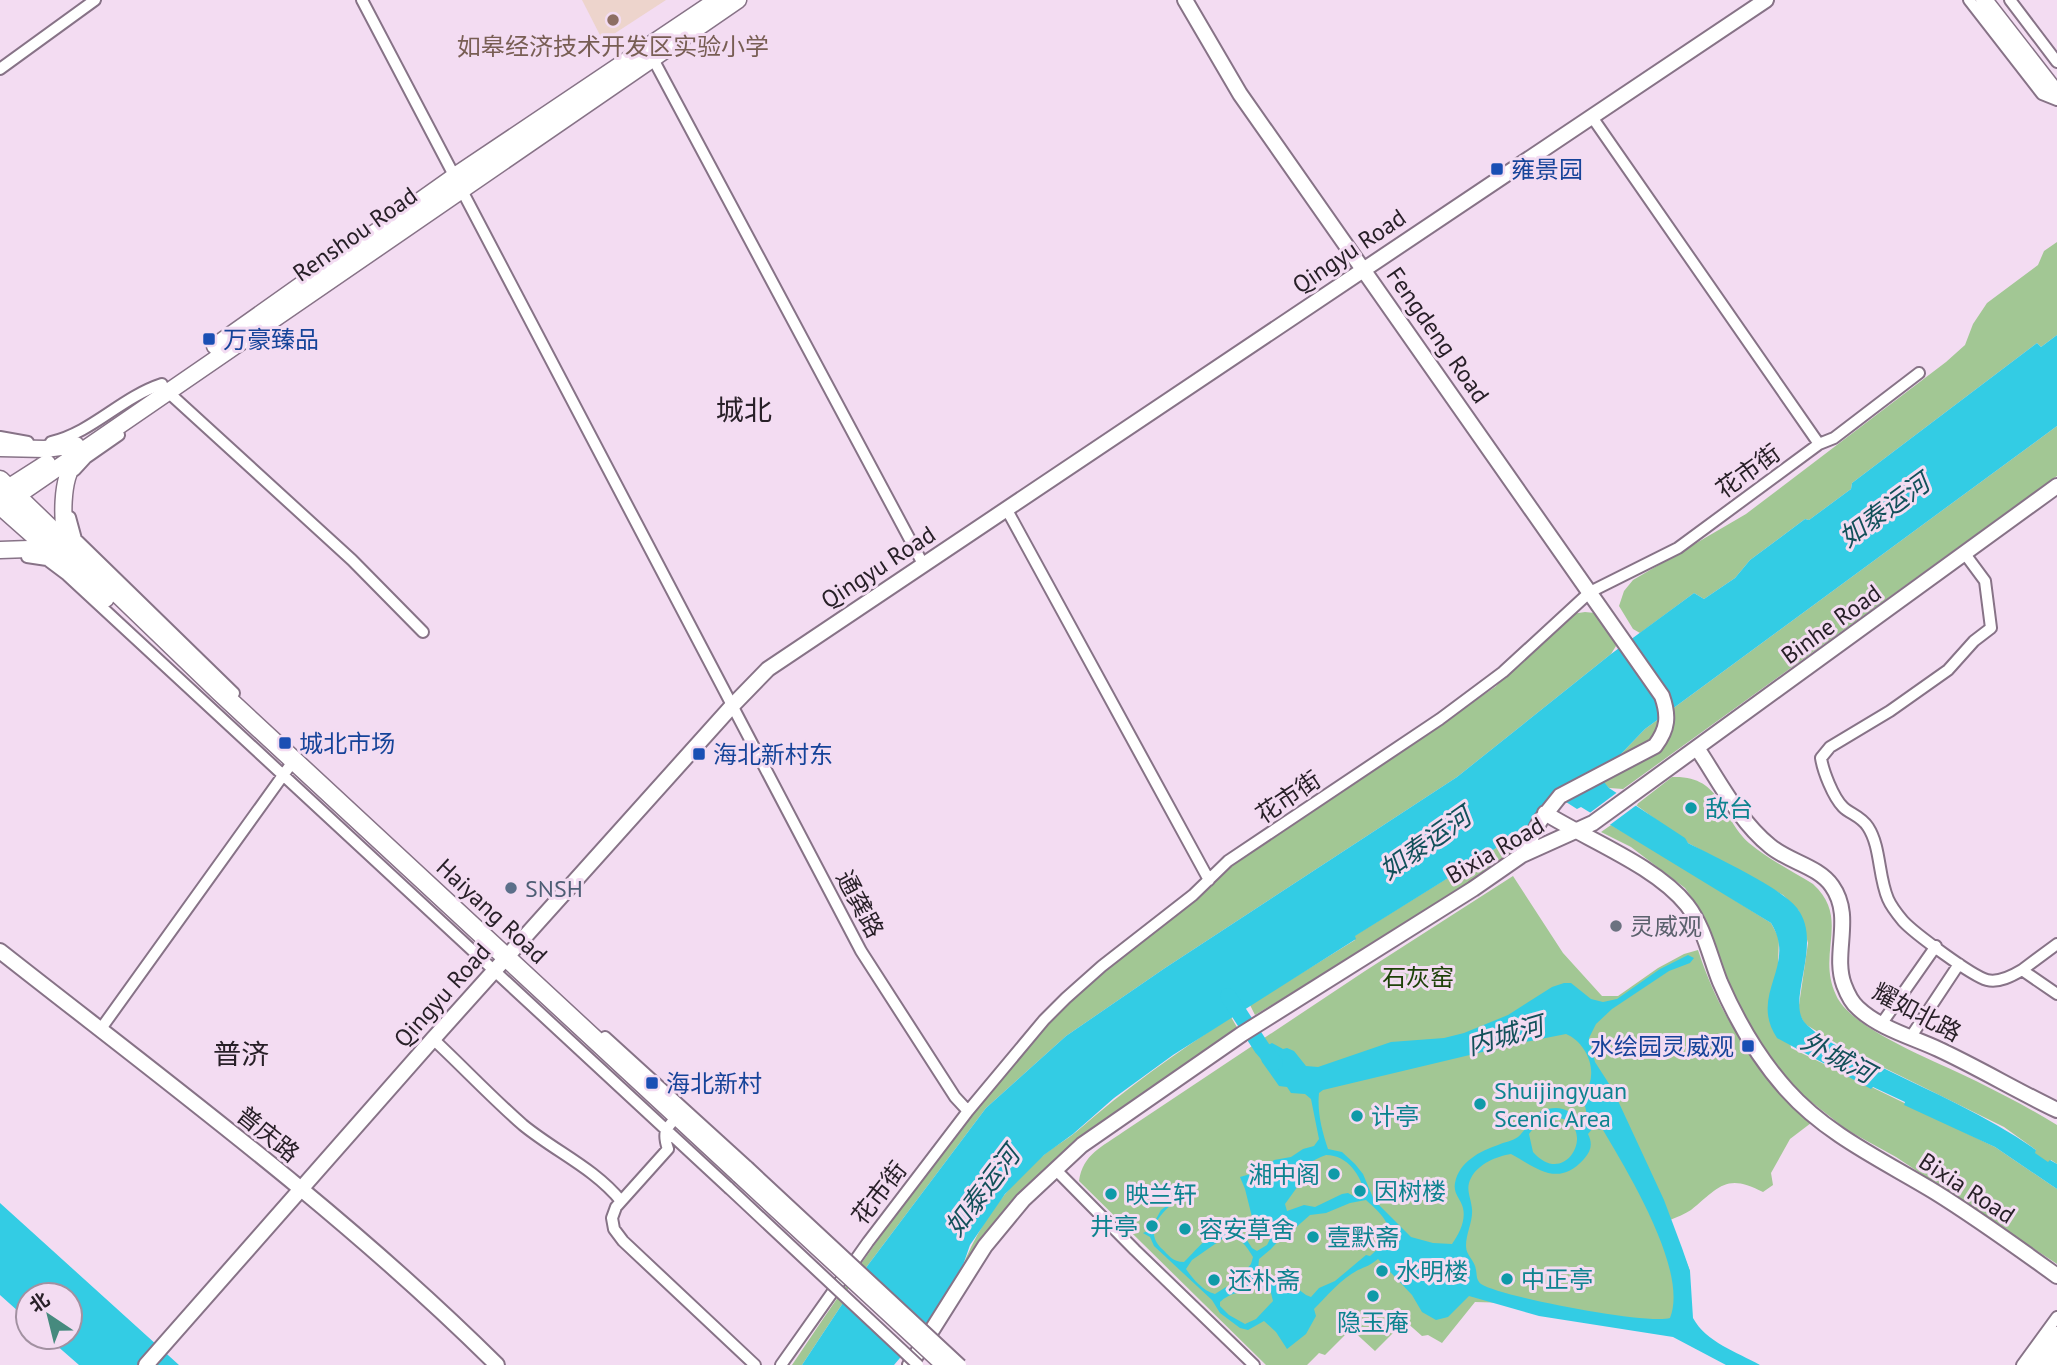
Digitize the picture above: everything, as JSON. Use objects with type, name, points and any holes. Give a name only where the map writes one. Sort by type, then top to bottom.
[{"type":"main road","name":"Renshou Road","points":[[4,496],[79,449],[717,0]]},
{"type":"main road","name":"Renshou Road","points":[[458,182],[738,0]]},
{"type":"main road","points":[[1984,0],[2057,94]]},
{"type":"main road","points":[[1996,0],[2057,80]]},
{"type":"main road","points":[[0,448],[79,449],[67,470],[60,550],[0,550]]},
{"type":"main road","name":"Haiyang Road","points":[[4,496],[286,771],[504,961]]},
{"type":"main road","name":"Haiyang Road","points":[[60,550],[192,666],[675,1120],[947,1365]]},
{"type":"main road","name":"Haiyang Road","points":[[738,1177],[933,1365]]},
{"type":"main road","points":[[2036,1365],[2057,1336]]},
{"type":"main road","points":[[2054,1365],[2057,1360]]},
{"type":"street","points":[[0,69],[94,0]]},
{"type":"street","name":"通龚路","points":[[362,0],[861,951],[955,1097],[968,1111]]},
{"type":"street","name":"Fengdeng Road","points":[[1185,0],[1240,94],[1662,696],[1667,709],[1668,724],[1664,735],[1655,746],[1560,796],[1547,810]]},
{"type":"street","name":"Qingyu Road","points":[[146,1365],[732,706],[780,659],[1007,510],[1766,0]]},
{"type":"street","points":[[1969,0],[2042,94],[2057,100]]},
{"type":"street","points":[[2010,0],[2057,62]]},
{"type":"street","points":[[652,57],[923,564]]},
{"type":"street","points":[[1592,117],[1819,444]]},
{"type":"street","name":"花市街","points":[[781,1365],[852,1263],[968,1111],[1044,1020],[1066,998],[1228,862],[1440,719],[1503,672],[1590,592],[1678,548],[1819,444],[1834,438],[1919,373]]},
{"type":"street","points":[[0,436],[34,443],[52,442],[75,435],[139,392],[165,388]]},
{"type":"street","points":[[165,388],[352,560],[423,632]]},
{"type":"street","points":[[165,388],[160,405],[86,458],[75,470],[69,503],[76,539],[504,961]]},
{"type":"street","name":"Binhe Road","points":[[1577,832],[2057,486]]},
{"type":"street","points":[[1007,510],[1209,880]]},
{"type":"street","points":[[1965,554],[1985,581],[1991,628],[1974,641],[1948,670],[1890,712],[1830,747],[1821,758],[1824,772],[1843,807],[1868,827],[1889,900],[1904,922],[1959,964],[1987,980],[2005,979],[2057,944]]},
{"type":"street","points":[[0,556],[47,560],[286,771],[100,1030]]},
{"type":"street","name":"耀如北路","points":[[1696,748],[1754,830],[1785,857],[1820,874],[1832,885],[1839,898],[1843,916],[1842,983],[1858,1008],[1910,1038],[1938,1049],[2057,1110]]},
{"type":"street","points":[[1522,855],[1547,810],[1577,832]]},
{"type":"street","name":"Bixia Road","points":[[1055,1169],[1114,1121],[1259,1023],[1473,889],[1522,855],[1545,843],[1577,832],[1639,866],[1676,893],[1688,906],[1699,925],[1719,979],[1741,1024],[1763,1060],[1788,1092],[1841,1137],[1957,1206],[2057,1276]]},
{"type":"street","points":[[1882,1023],[1936,946]]},
{"type":"street","name":"普庆路","points":[[0,951],[300,1189],[433,1302],[497,1365]]},
{"type":"street","points":[[1910,1038],[1959,964]]},
{"type":"street","points":[[2022,970],[2057,993]]},
{"type":"street","points":[[433,1040],[525,1126],[583,1165],[621,1201]]},
{"type":"street","points":[[675,1120],[663,1136],[668,1149],[616,1207],[612,1218],[614,1229],[623,1241],[755,1365]]},
{"type":"street","points":[[910,1365],[985,1246],[1023,1200],[1055,1169],[1254,1365]]},
{"type":"street","points":[[738,1177],[918,1365]]},
{"type":"street","points":[[738,1177],[961,1365]]},
{"type":"street","points":[[2022,1365],[2057,1317]]},
{"type":"shaded area","name":"如皋经济技术开发区实验小学","points":[[582,0],[666,0],[603,41]]},
{"type":"green space","points":[[2057,242],[2057,335],[2041,347],[2037,343],[1852,483],[1851,489],[1750,560],[1735,578],[1704,599],[1694,593],[1640,633],[1633,629],[1619,606],[1624,591],[1633,580],[1746,514],[1946,362],[1965,345],[1973,324],[1987,303],[2038,265],[2044,251]]},
{"type":"green space","points":[[2057,426],[2057,476],[1623,789],[1609,788],[1603,782],[1619,756],[1645,729]]},
{"type":"green space","points":[[1595,613],[1612,635],[1616,646],[1611,654],[1457,777],[1066,1036],[986,1108],[868,1265],[802,1365],[792,1365],[934,1164],[995,1087],[1072,998],[1111,964],[1194,901],[1230,865],[1495,687],[1572,614]]},
{"type":"green space","points":[[1672,777],[1688,778],[1711,790],[1749,843],[1813,884],[1824,897],[1832,923],[1829,965],[1831,980],[1836,995],[1845,1008],[1878,1033],[1986,1086],[2057,1125],[2057,1164],[2051,1160],[2048,1163],[2034,1153],[2036,1150],[2004,1127],[1844,1048],[1805,1024],[1798,1012],[1808,943],[1799,911],[1783,895],[1688,843],[1636,805]]},
{"type":"green space","points":[[1611,825],[1771,923],[1779,938],[1778,964],[1791,1048],[1995,1147],[2057,1189],[2057,1264],[1896,1157],[1847,1130],[1805,1097],[1762,1049],[1725,978],[1696,904],[1685,888],[1631,847],[1601,832]]},
{"type":"green space","points":[[1527,829],[1522,843],[1512,853],[1452,897],[1255,1015],[1250,1005],[1355,940],[1354,936]]},
{"type":"green space","name":"Shuijingyuan Scenic Area","points":[[1513,876],[1563,953],[1602,996],[1618,996],[1658,968],[1698,950],[1719,1001],[1744,1044],[1774,1083],[1811,1123],[1790,1139],[1771,1173],[1773,1185],[1763,1192],[1740,1183],[1723,1185],[1691,1210],[1670,1220],[1690,1271],[1672,1331],[1509,1303],[1475,1302],[1442,1343],[1428,1335],[1422,1336],[1405,1321],[1375,1351],[1351,1329],[1325,1355],[1319,1353],[1307,1365],[1266,1365],[1079,1181],[1085,1164],[1108,1142]]},
{"type":"green space","points":[[1231,1017],[1238,1029],[1070,1148],[961,1271],[976,1238],[995,1207],[1031,1166],[1113,1101]]},
{"type":"water","points":[[2057,335],[2057,426],[1645,729],[1619,756],[1604,782],[1685,838],[1688,843],[1762,881],[1797,908],[1807,939],[1799,1003],[1801,1015],[1807,1025],[1842,1049],[1960,1106],[2018,1138],[2048,1162],[2050,1160],[2057,1164],[2057,1189],[1995,1147],[1904,1105],[1905,1102],[1873,1087],[1871,1089],[1777,1038],[1770,1022],[1768,1008],[1779,953],[1778,938],[1771,923],[1581,807],[1577,809],[1566,802],[1547,804],[1527,829],[1355,936],[1356,939],[1173,1055],[1114,1098],[1044,1155],[1005,1194],[970,1245],[961,1271],[916,1339],[894,1365],[802,1365],[868,1265],[986,1108],[1066,1036],[1457,777],[1611,654],[1694,593],[1704,599],[1735,578],[1750,560],[1851,489],[1852,483],[2037,343],[2041,347]]},
{"type":"water","points":[[1688,955],[1694,958],[1690,963],[1669,971],[1612,1009],[1596,1024],[1589,1038],[1595,1062],[1613,1090],[1664,1200],[1690,1271],[1693,1318],[1714,1340],[1760,1365],[1726,1365],[1673,1337],[1539,1316],[1469,1296],[1448,1317],[1436,1320],[1422,1312],[1412,1295],[1378,1259],[1352,1274],[1335,1288],[1314,1309],[1316,1316],[1306,1334],[1287,1349],[1276,1332],[1264,1321],[1248,1330],[1240,1328],[1220,1313],[1212,1300],[1143,1233],[1150,1230],[1161,1210],[1196,1185],[1171,1205],[1157,1221],[1155,1239],[1171,1258],[1184,1262],[1208,1238],[1222,1230],[1240,1229],[1252,1248],[1257,1251],[1267,1245],[1270,1239],[1268,1234],[1255,1229],[1240,1177],[1264,1170],[1274,1160],[1291,1157],[1314,1146],[1319,1139],[1311,1099],[1305,1094],[1291,1093],[1287,1087],[1279,1086],[1262,1062],[1259,1054],[1262,1048],[1272,1043],[1283,1049],[1287,1048],[1294,1051],[1306,1066],[1318,1067],[1391,1042],[1444,1038],[1464,1033],[1508,1015],[1552,987],[1564,983],[1571,983],[1591,999],[1603,1002],[1617,999],[1660,969]],"holes":[[[1566,1034],[1581,1045],[1591,1070],[1584,1098],[1587,1115],[1581,1118],[1556,1108],[1541,1111],[1514,1140],[1471,1158],[1461,1169],[1455,1183],[1464,1218],[1452,1244],[1433,1243],[1411,1237],[1374,1200],[1363,1174],[1355,1164],[1342,1152],[1328,1149],[1320,1121],[1319,1093]],[[1553,1117],[1567,1121],[1575,1129],[1577,1140],[1574,1151],[1558,1164],[1546,1162],[1533,1152],[1529,1134],[1535,1126]],[[1593,1128],[1603,1130],[1653,1222],[1671,1275],[1674,1298],[1670,1318],[1605,1314],[1544,1302],[1494,1289],[1481,1284],[1477,1279],[1466,1246],[1472,1214],[1468,1186],[1474,1173],[1488,1162],[1511,1154],[1548,1173],[1565,1172],[1574,1168],[1586,1156],[1590,1141],[1588,1134]],[[1326,1155],[1334,1156],[1347,1163],[1357,1174],[1365,1194],[1357,1198],[1348,1193],[1342,1194],[1315,1207],[1304,1205],[1287,1211],[1285,1204],[1298,1186],[1297,1178],[1306,1165]],[[1366,1200],[1379,1212],[1391,1237],[1370,1256],[1366,1255],[1335,1281],[1319,1288],[1311,1297],[1282,1277],[1273,1283],[1261,1277],[1258,1270],[1259,1259],[1310,1215],[1326,1213]],[[1228,1235],[1240,1240],[1253,1257],[1251,1264],[1233,1286],[1215,1294],[1195,1281],[1186,1269],[1192,1260]],[[1252,1285],[1270,1289],[1273,1301],[1256,1319],[1245,1324],[1220,1306],[1224,1299]]]},
{"type":"water","points":[[0,1203],[179,1365],[79,1365],[63,1351],[84,1351],[84,1281],[14,1281],[14,1308],[0,1295]]},
{"type":"pier","points":[[1619,791],[1638,804],[1607,827],[1587,815]]},
{"type":"pier","points":[[863,1266],[929,1326],[903,1359],[840,1301]]},
{"type":"waterway","name":"内城河","points":[[1228,996],[1275,1063]]},
{"type":"place","name":"如皋经济技术开发区实验小学","points":[[613,20]]},
{"type":"place","name":"雍景园","points":[[1497,169]]},
{"type":"place","name":"万豪臻品","points":[[209,339]]},
{"type":"place","name":"城北市场","points":[[285,743]]},
{"type":"place","name":"海北新村东","points":[[699,754]]},
{"type":"place","name":"敌台","points":[[1691,808]]},
{"type":"place","name":"SNSH","points":[[511,888]]},
{"type":"place","name":"灵威观","points":[[1616,926]]},
{"type":"place","name":"水绘园灵威观","points":[[1748,1046]]},
{"type":"place","name":"海北新村","points":[[652,1083]]},
{"type":"place","name":"Shuijingyuan Scenic Area","points":[[1480,1104]]},
{"type":"place","name":"计亭","points":[[1357,1116]]},
{"type":"place","name":"湘中阁","points":[[1334,1174]]},
{"type":"place","name":"因树楼","points":[[1360,1191]]},
{"type":"place","name":"映兰轩","points":[[1111,1194]]},
{"type":"place","name":"井亭","points":[[1152,1226]]},
{"type":"place","name":"容安草舍","points":[[1185,1229]]},
{"type":"place","name":"壹默斋","points":[[1313,1237]]},
{"type":"place","name":"水明楼","points":[[1382,1271]]},
{"type":"place","name":"中正亭","points":[[1507,1279]]},
{"type":"place","name":"还朴斋","points":[[1214,1280]]},
{"type":"place","name":"隐玉庵","points":[[1373,1296]]},
{"type":"district","name":"城北","points":[[744,409]]},
{"type":"district","name":"普济","points":[[241,1053]]},
{"type":"water label","name":"如泰运河","points":[[1884,510]]},
{"type":"water label","name":"如泰运河","points":[[1425,843]]},
{"type":"water label","name":"外城河","points":[[1838,1057]]},
{"type":"water label","name":"如泰运河","points":[[982,1191]]},
{"type":"park label","name":"石灰窑","points":[[1418,977]]}]
